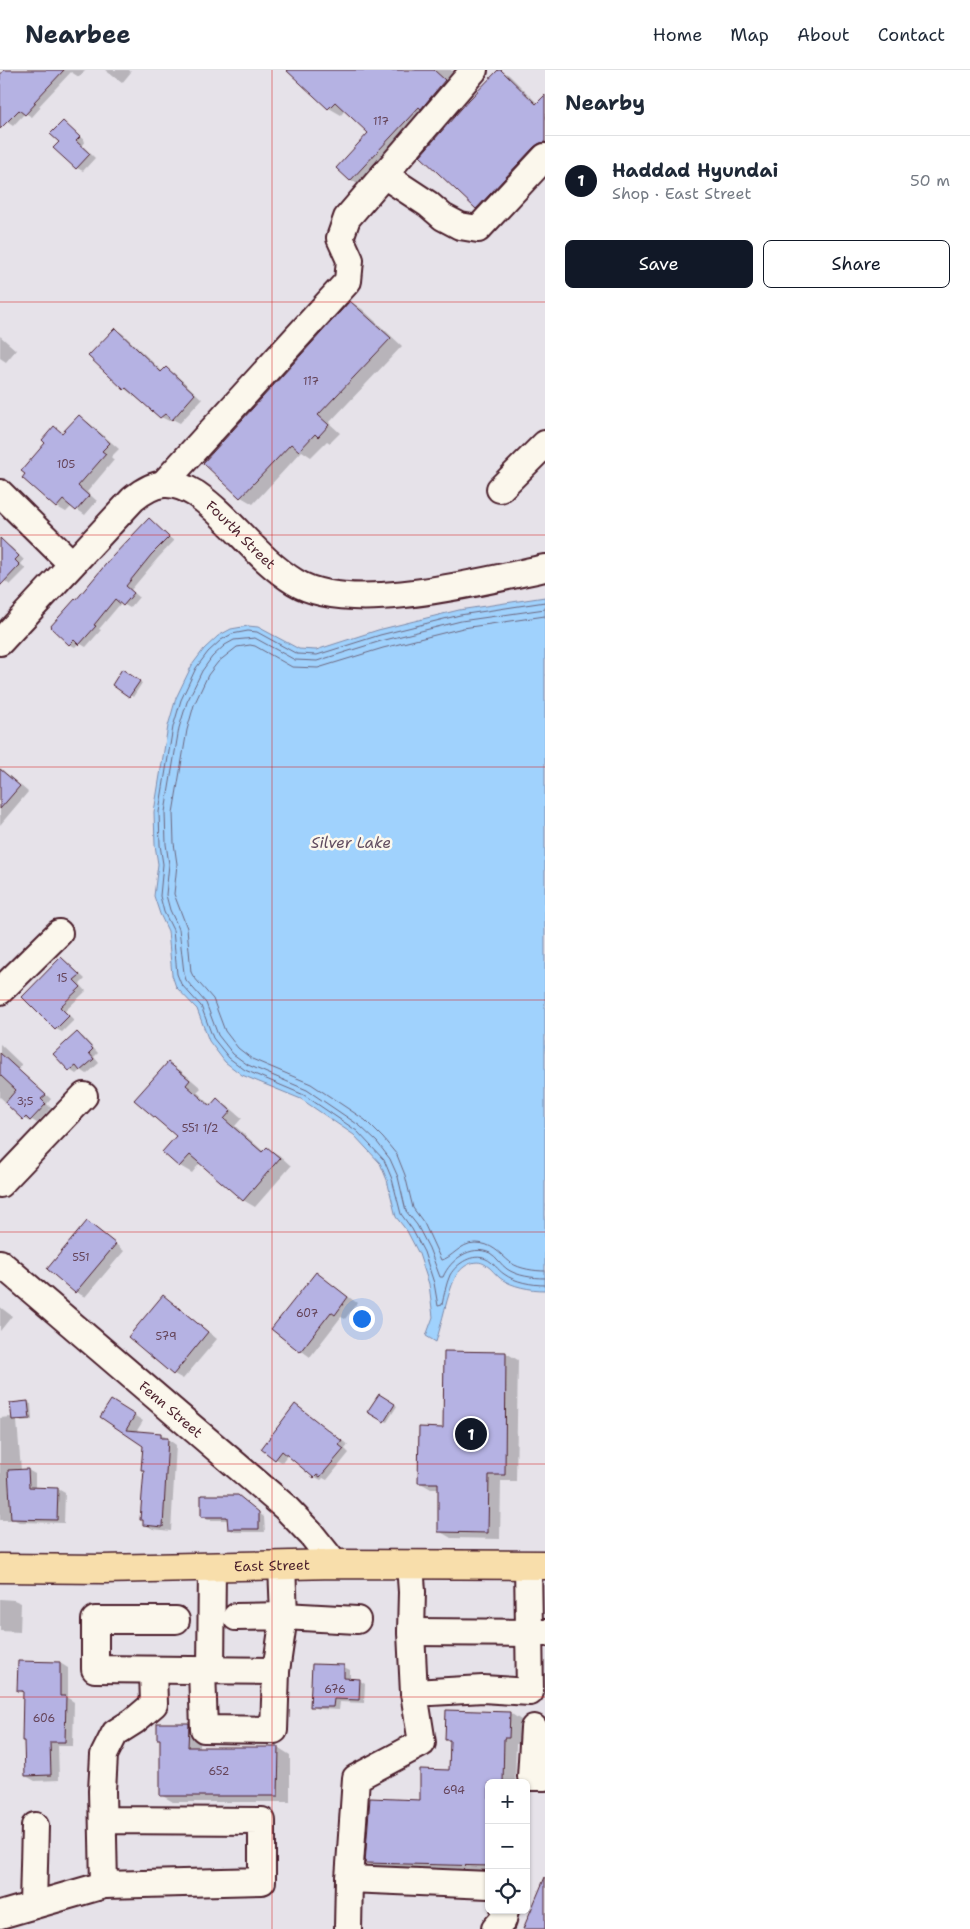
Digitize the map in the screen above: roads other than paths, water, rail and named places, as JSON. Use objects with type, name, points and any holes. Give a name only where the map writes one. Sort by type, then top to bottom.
[{"type":"highway","name":"East Street","points":[[0,1568],[104,1569],[335,1564],[536,1565]]},
{"type":"street","points":[[0,642],[133,499],[150,487],[164,484],[348,281],[350,260],[340,238],[347,218],[474,70]]},
{"type":"street","points":[[384,174],[428,204],[443,217],[460,226],[478,229],[545,157]]},
{"type":"street","points":[[500,489],[545,444]]},
{"type":"street","name":"Fourth Street","points":[[164,484],[180,486],[196,494],[281,572],[296,583],[322,593],[352,597],[414,593],[545,568]]},
{"type":"street","points":[[0,493],[72,564]]},
{"type":"street","points":[[0,991],[59,933]]},
{"type":"street","points":[[0,1184],[84,1096]]},
{"type":"street","name":"Fenn Street","points":[[0,1263],[285,1507],[311,1534],[335,1564]]},
{"type":"street","points":[[348,1929],[348,1879],[356,1778],[422,1743],[414,1694],[410,1564]]},
{"type":"street","points":[[212,1567],[204,1730],[274,1730],[276,1672],[284,1616],[282,1565]]},
{"type":"street","points":[[534,1784],[539,1728],[535,1675],[537,1633],[536,1565]]},
{"type":"street","points":[[236,1617],[284,1616],[357,1620]]},
{"type":"street","points":[[176,1620],[95,1620],[95,1669],[276,1672]]},
{"type":"street","points":[[411,1632],[537,1633]]},
{"type":"street","points":[[104,1885],[102,1791],[104,1755],[115,1733],[134,1721],[154,1704],[153,1670]]},
{"type":"street","points":[[414,1694],[483,1689],[535,1675]]},
{"type":"street","points":[[0,1915],[104,1885],[262,1881],[262,1821],[103,1820]]},
{"type":"street","points":[[33,1905],[35,1826]]},
{"type":"street","points":[[348,1879],[485,1885]]},
{"type":"street","points":[[494,1929],[503,1920],[504,1914]]},
{"type":"water","name":"Silver Lake","points":[[545,597],[545,1290],[528,1289],[510,1284],[482,1263],[468,1264],[460,1270],[452,1285],[436,1342],[426,1336],[433,1317],[429,1284],[419,1254],[407,1231],[396,1217],[387,1180],[380,1163],[354,1135],[301,1099],[242,1075],[225,1062],[209,1041],[197,1009],[176,987],[172,975],[168,931],[154,896],[158,864],[155,845],[154,812],[168,726],[176,698],[192,665],[204,649],[218,636],[231,629],[248,626],[258,627],[299,649],[316,650],[378,630],[459,610]]},
{"type":"place","name":"Haddad Hyundai","points":[[471,1434]]}]
